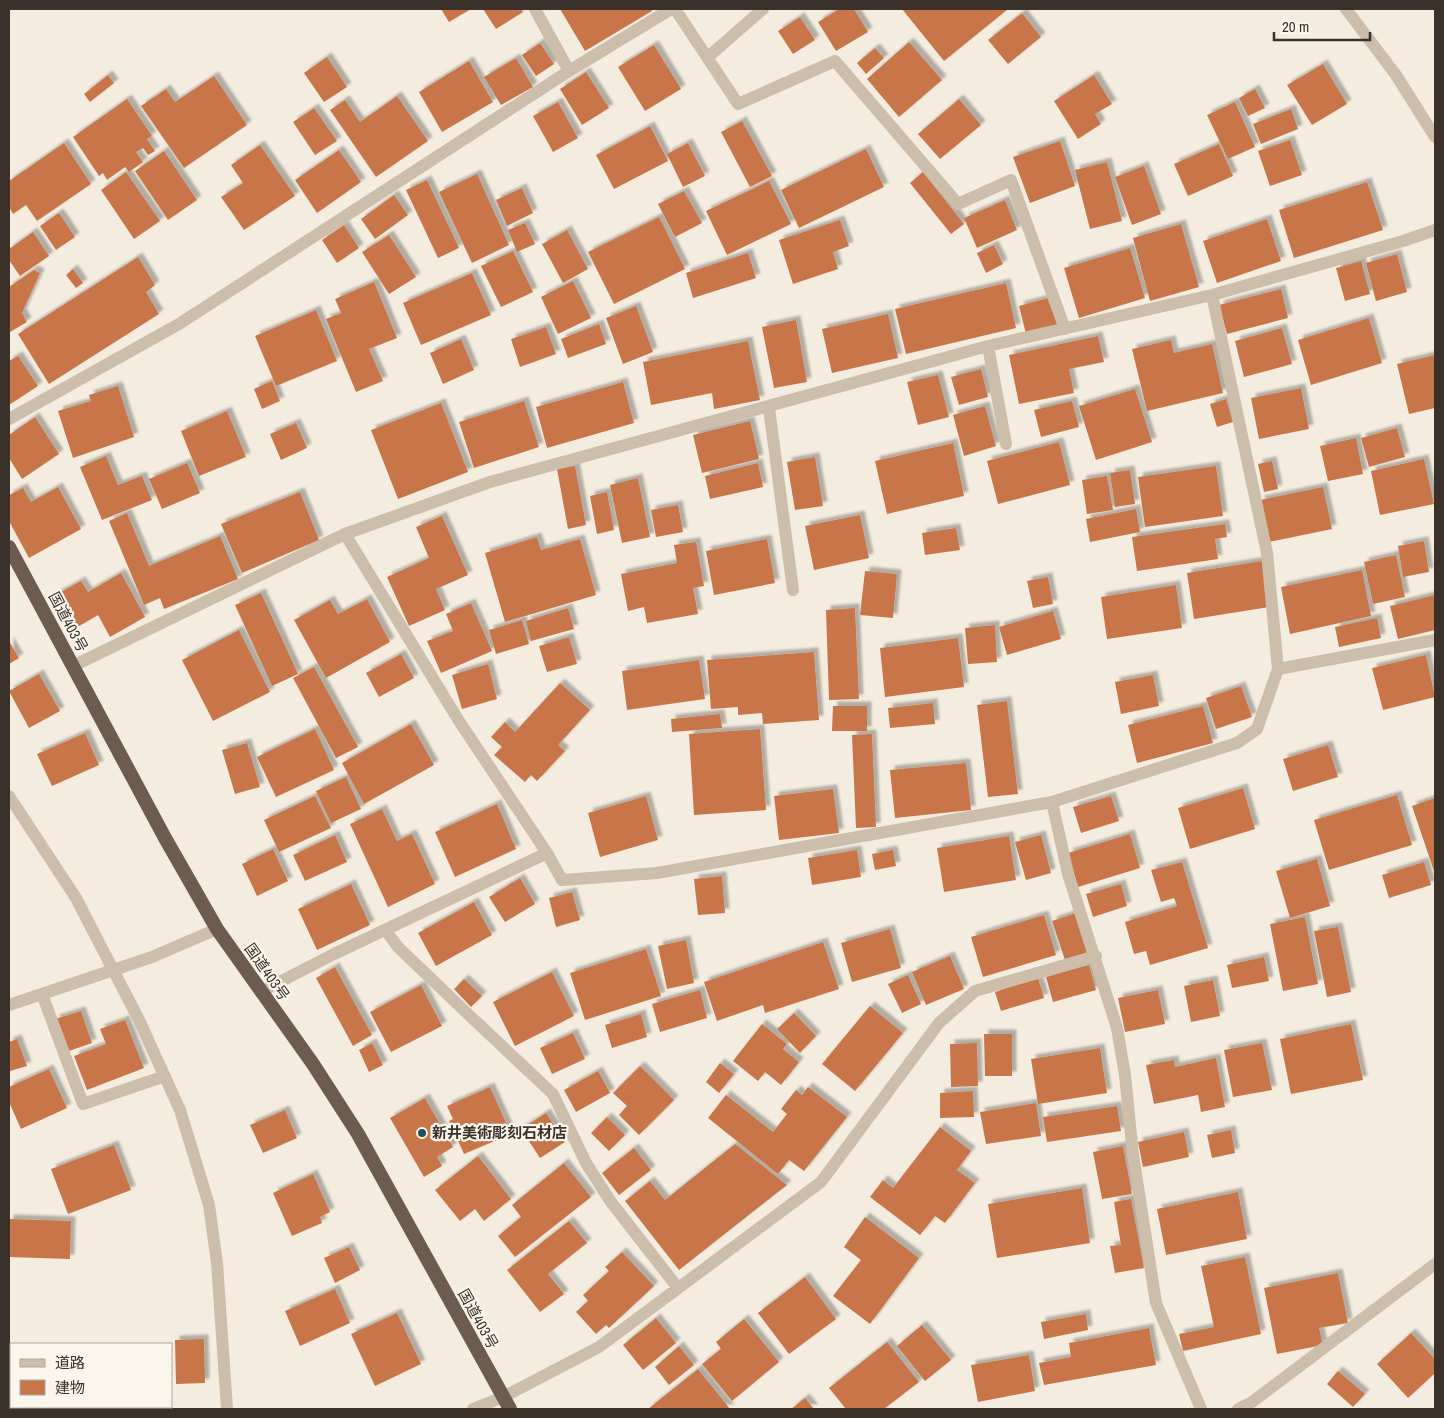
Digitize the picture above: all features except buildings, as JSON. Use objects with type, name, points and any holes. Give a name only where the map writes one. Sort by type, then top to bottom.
[{"type":"highway","name":"国道403号","points":[[9,547],[165,838],[217,929],[313,1064],[358,1134],[506,1403]]},
{"type":"street","points":[[534,9],[569,71]]},
{"type":"street","points":[[675,9],[738,104],[835,61],[958,204],[1011,180],[1065,329]]},
{"type":"street","points":[[708,57],[763,9]]},
{"type":"street","points":[[1346,9],[1396,74],[1435,137]]},
{"type":"street","points":[[9,419],[179,324],[664,11]]},
{"type":"street","points":[[73,666],[345,534],[490,482],[769,408],[988,346],[1212,295],[1403,241],[1435,230]]},
{"type":"street","points":[[345,534],[459,721],[547,853],[562,880],[657,873],[1052,802],[1238,743],[1257,729],[1278,669],[1267,553],[1212,295]]},
{"type":"street","points":[[988,346],[1006,444]]},
{"type":"street","points":[[769,408],[793,590]]},
{"type":"street","points":[[1278,669],[1435,640]]},
{"type":"street","points":[[9,796],[76,898],[112,971],[140,1020],[180,1110],[209,1205],[217,1263],[227,1409]]},
{"type":"street","points":[[1052,802],[1068,874],[1096,956],[1117,1028],[1124,1066],[1133,1155],[1156,1303],[1201,1409]]},
{"type":"street","points":[[260,992],[334,954],[547,853]]},
{"type":"street","points":[[9,1005],[152,957],[217,929]]},
{"type":"street","points":[[386,931],[398,946],[462,1009],[553,1094],[586,1163],[611,1202],[678,1288]]},
{"type":"street","points":[[473,1409],[506,1403],[599,1347],[821,1182],[939,1024],[975,992],[1096,956]]},
{"type":"street","points":[[42,994],[83,1104],[165,1076]]},
{"type":"street","points":[[1238,1409],[1252,1402],[1435,1264]]},
{"type":"place","name":"新井美術彫刻石材店","points":[[422,1133]]}]
